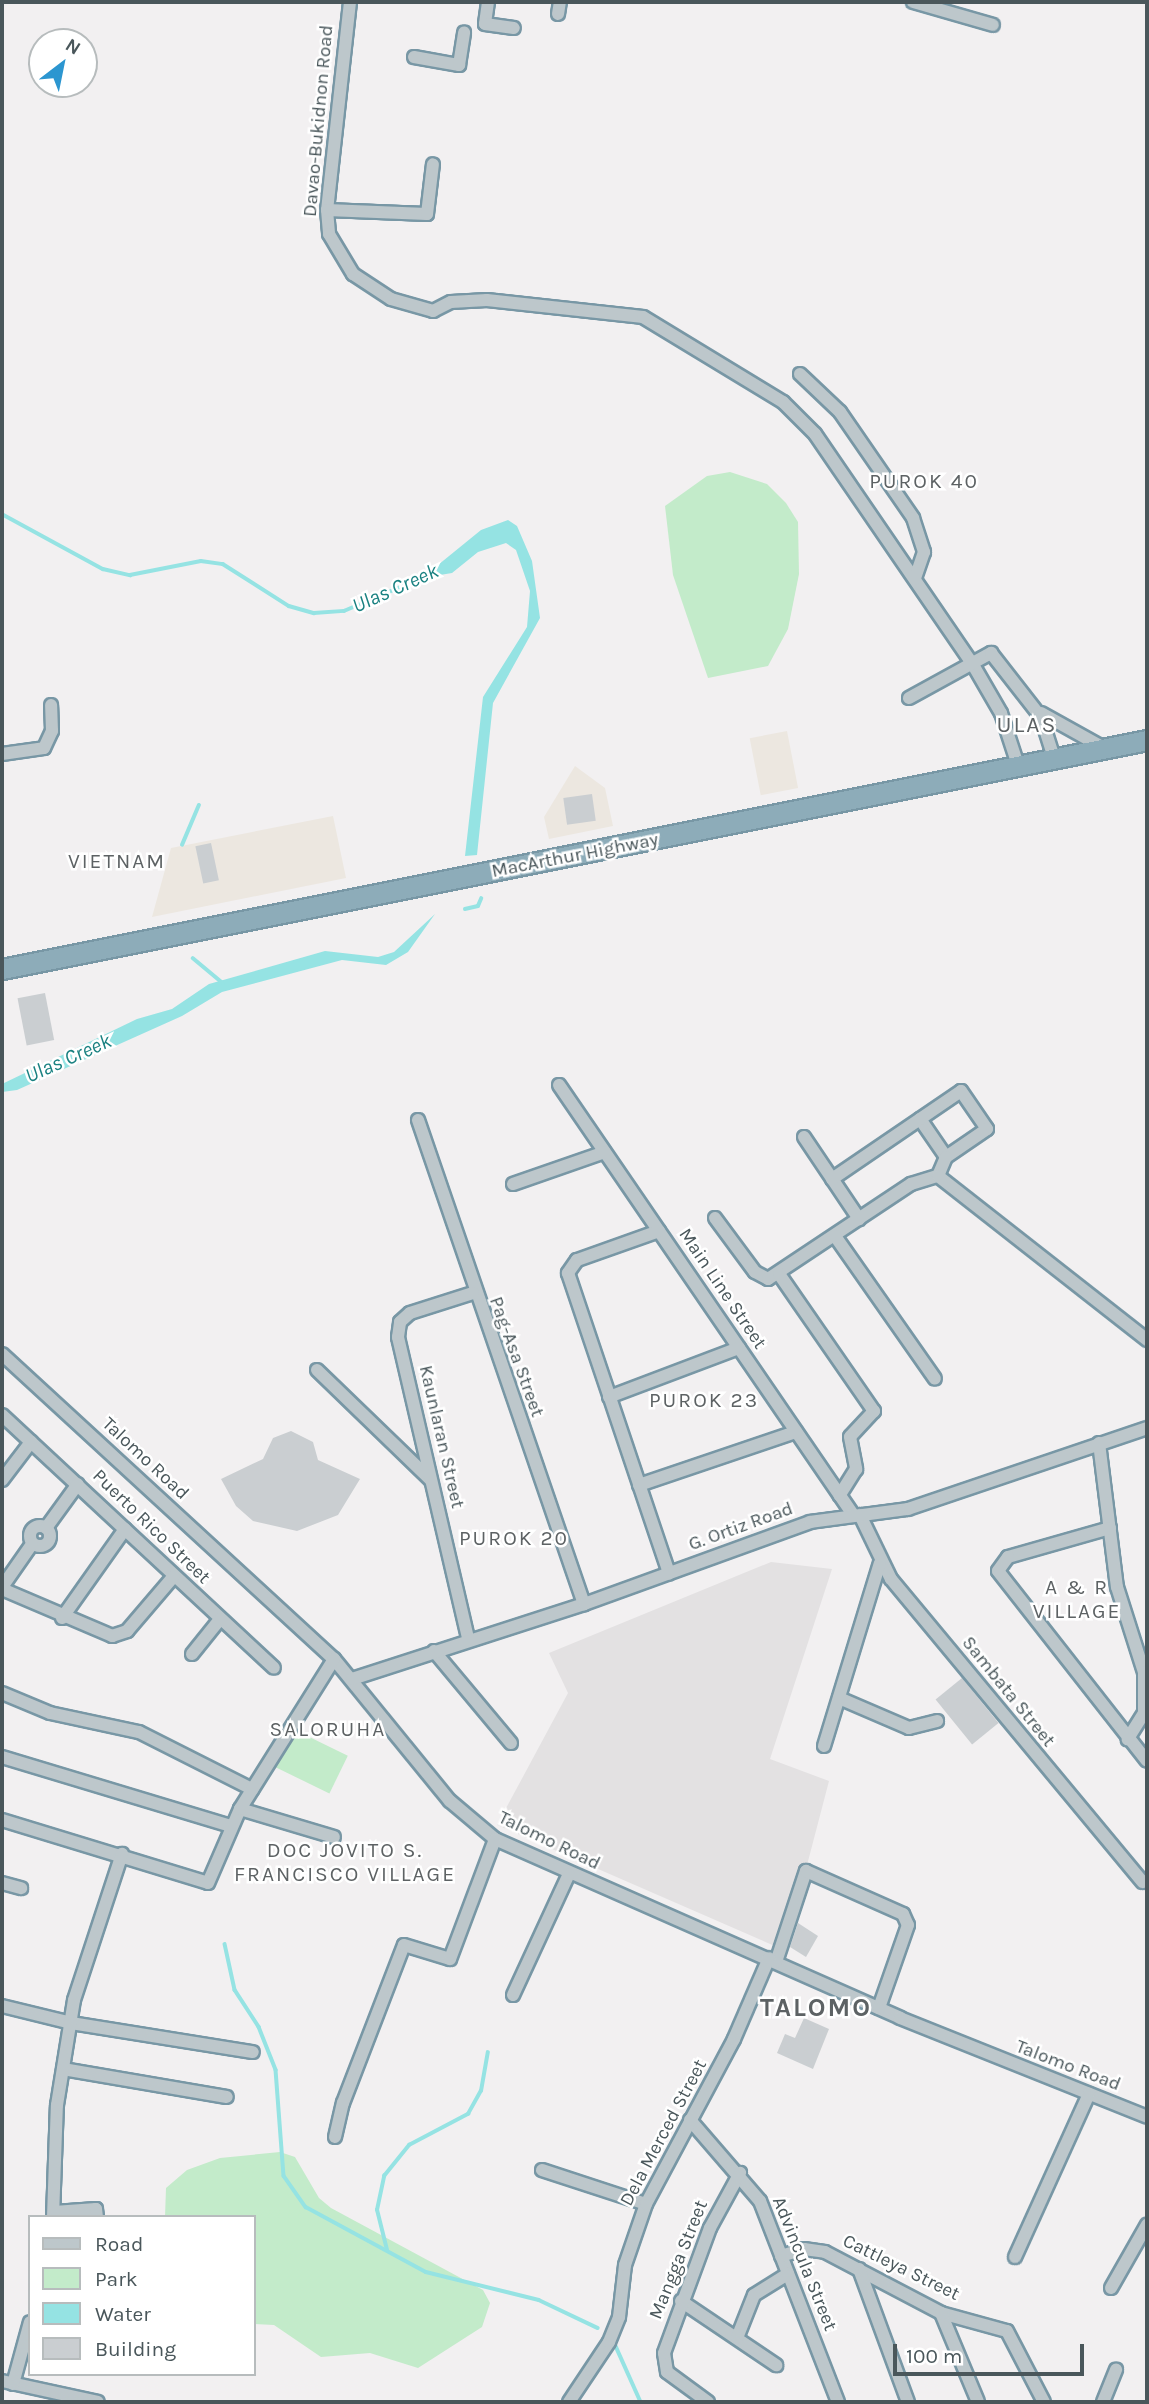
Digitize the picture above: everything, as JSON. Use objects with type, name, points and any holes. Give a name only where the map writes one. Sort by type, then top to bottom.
[{"type":"highway","name":"MacArthur Highway","points":[[6,967],[1147,740]]},
{"type":"street","name":"Davao-Bukidnon Road","points":[[350,2],[327,210],[328,234],[354,274],[391,299],[433,311],[451,302],[487,300],[632,314],[654,322],[783,402],[815,435],[915,578]]},
{"type":"street","points":[[488,2],[485,24],[514,28]]},
{"type":"street","points":[[913,2],[993,25]]},
{"type":"street","points":[[414,57],[458,65],[464,32]]},
{"type":"street","points":[[327,210],[427,214],[433,164]]},
{"type":"street","points":[[800,374],[840,412],[913,518],[924,552],[915,578],[972,663],[1006,724],[1018,765]]},
{"type":"street","points":[[909,698],[990,653],[1034,708],[1054,758]]},
{"type":"street","points":[[2,754],[44,748],[52,731],[51,705]]},
{"type":"street","points":[[1034,708],[1104,748]]},
{"type":"street","name":"Main Line Street","points":[[559,1085],[796,1432],[857,1516]]},
{"type":"street","points":[[832,1179],[961,1090],[987,1129],[946,1157],[938,1175]]},
{"type":"street","points":[[920,1119],[946,1157]]},
{"type":"street","name":"Pag-Asa Street","points":[[418,1120],[473,1293],[584,1604]]},
{"type":"street","points":[[804,1137],[859,1219]]},
{"type":"street","points":[[513,1184],[605,1152]]},
{"type":"street","points":[[715,1218],[759,1276],[779,1274],[920,1178],[938,1175],[1147,1340]]},
{"type":"street","points":[[659,1231],[577,1260],[570,1267],[569,1279],[669,1573]]},
{"type":"street","points":[[835,1236],[935,1379]]},
{"type":"street","points":[[779,1274],[874,1410],[850,1437],[856,1469],[840,1495]]},
{"type":"street","name":"Kaunlaran Street","points":[[468,1638],[398,1328],[410,1313],[473,1293]]},
{"type":"street","points":[[609,1397],[739,1348]]},
{"type":"street","name":"Talomo Road","points":[[2,1354],[334,1658],[450,1801],[495,1839],[569,1874],[879,2008],[1147,2118]]},
{"type":"street","points":[[317,1370],[432,1480]]},
{"type":"street","name":"Puerto Rico Street","points":[[2,1415],[274,1668]]},
{"type":"street","name":"G. Ortiz Road","points":[[352,1679],[468,1638],[584,1604],[810,1522],[908,1509],[1147,1428]]},
{"type":"street","points":[[639,1485],[796,1432]]},
{"type":"street","points":[[2,1480],[31,1442]]},
{"type":"street","points":[[1099,1443],[1118,1587],[1138,1638],[1144,1672],[1144,1713],[1128,1739]]},
{"type":"street","points":[[78,1484],[46,1528],[33,1529],[32,1544],[2,1588],[62,1618],[120,1635],[174,1576]]},
{"type":"street","name":"Sambata Street","points":[[857,1516],[880,1563],[1143,1882]]},
{"type":"street","points":[[1110,1528],[1008,1557],[998,1571],[1147,1761]]},
{"type":"street","points":[[62,1618],[125,1529]]},
{"type":"street","points":[[824,1746],[880,1563]]},
{"type":"street","points":[[192,1654],[220,1619]]},
{"type":"street","points":[[434,1651],[511,1743]]},
{"type":"street","points":[[2,1821],[122,1854],[208,1883],[231,1826],[251,1789],[334,1658]]},
{"type":"street","points":[[2,1693],[50,1713],[139,1732],[251,1789]]},
{"type":"street","points":[[838,1698],[909,1728],[937,1721]]},
{"type":"street","points":[[2,1757],[231,1826]]},
{"type":"street","points":[[240,1810],[334,1837]]},
{"type":"street","points":[[335,2137],[343,2103],[404,1945],[450,1959],[495,1839]]},
{"type":"street","points":[[97,2215],[96,2210],[53,2214],[63,2069],[71,2023],[122,1854]]},
{"type":"street","name":"Dela Merced Street","points":[[569,2402],[615,2329],[625,2265],[646,2204],[734,2039],[772,1960],[806,1871],[909,1921],[879,2008]]},
{"type":"street","points":[[513,1995],[569,1874]]},
{"type":"street","points":[[2,1883],[21,1888]]},
{"type":"street","points":[[2,2006],[71,2023],[253,2052]]},
{"type":"street","points":[[63,2069],[227,2097]]},
{"type":"street","points":[[1015,2257],[1089,2094]]},
{"type":"street","name":"Advincula Street","points":[[690,2120],[740,2173],[760,2201],[838,2402]]},
{"type":"street","points":[[542,2170],[646,2204]]},
{"type":"street","name":"Mangga Street","points":[[708,2402],[674,2379],[663,2364],[681,2301],[709,2228],[740,2173]]},
{"type":"street","points":[[1111,2288],[1147,2225]]},
{"type":"street","name":"Cattleya Street","points":[[781,2256],[814,2249],[859,2269],[941,2313],[1007,2330],[1044,2402]]},
{"type":"street","points":[[859,2269],[908,2402]]},
{"type":"street","points":[[737,2338],[754,2295],[788,2274]]},
{"type":"street","points":[[681,2301],[776,2365]]},
{"type":"street","points":[[941,2313],[978,2402]]},
{"type":"street","points":[[28,2327],[8,2382],[98,2402]]},
{"type":"street","points":[[1104,2402],[1116,2369]]},
{"type":"shaded area","points":[[787,731],[798,788],[761,795],[750,738]]},
{"type":"shaded area","points":[[575,766],[605,788],[613,826],[549,839],[544,817]]},
{"type":"shaded area","points":[[333,816],[346,878],[152,917],[171,848]]},
{"type":"shaded area","points":[[771,1562],[832,1569],[770,1759],[829,1781],[806,1869],[777,1947],[497,1825],[568,1693],[549,1653]]},
{"type":"green space","points":[[730,472],[767,484],[786,503],[798,522],[799,574],[788,629],[768,666],[708,678],[673,575],[665,506],[707,476]]},
{"type":"green space","points":[[293,1729],[348,1756],[329,1793],[275,1767]]},
{"type":"green space","points":[[280,2152],[295,2157],[319,2198],[331,2208],[483,2290],[490,2303],[482,2327],[418,2368],[370,2353],[321,2357],[274,2325],[256,2324],[256,2215],[165,2215],[166,2188],[187,2170],[220,2158]]},
{"type":"water","points":[[508,520],[517,526],[532,561],[540,618],[493,703],[477,855],[465,856],[483,697],[527,627],[530,591],[516,550],[506,543],[478,552],[452,573],[422,578],[481,530]]},
{"type":"water","points":[[435,914],[408,952],[386,965],[342,960],[222,992],[182,1016],[17,1090],[2,1092],[2,1084],[137,1019],[172,1009],[209,984],[325,951],[378,957],[394,952]]},
{"type":"building","points":[[592,794],[596,821],[567,825],[563,798]]},
{"type":"building","points":[[211,843],[219,880],[203,883],[195,846]]},
{"type":"building","points":[[45,993],[54,1040],[27,1045],[18,998]]},
{"type":"building","points":[[291,1431],[313,1442],[318,1460],[360,1479],[338,1515],[297,1531],[253,1521],[236,1506],[221,1479],[263,1459],[273,1438]]},
{"type":"building","points":[[962,1678],[999,1723],[972,1744],[936,1699]]},
{"type":"building","points":[[798,1923],[818,1936],[806,1957],[790,1947]]},
{"type":"building","points":[[804,2018],[829,2029],[813,2069],[777,2053],[785,2034],[795,2038]]},
{"type":"waterway","name":"Ulas Creek","points":[[2,514],[103,569],[130,575],[201,561],[223,564],[289,606],[314,613],[344,611],[424,577]]},
{"type":"waterway","points":[[182,845],[199,805]]},
{"type":"waterway","name":"Ulas Creek","points":[[465,909],[478,906],[481,899]]},
{"type":"waterway","points":[[193,958],[223,983]]},
{"type":"waterway","points":[[225,1944],[235,1990],[259,2027],[276,2070],[284,2176],[306,2207],[426,2272],[539,2300],[598,2328]]},
{"type":"waterway","points":[[387,2250],[377,2210],[384,2176],[409,2145],[468,2114],[481,2091],[488,2053]]},
{"type":"waterway","points":[[615,2344],[641,2402]]},
{"type":"district","name":"PUROK 40","points":[[924,481]]},
{"type":"district","name":"ULAS","points":[[1027,725]]},
{"type":"district","name":"VIETNAM","points":[[117,861]]},
{"type":"district","name":"PUROK 23","points":[[704,1400]]},
{"type":"district","name":"PUROK 20","points":[[514,1538]]},
{"type":"district","name":"A & R VILLAGE","points":[[1077,1599]]},
{"type":"district","name":"SALORUHA","points":[[328,1729]]},
{"type":"district","name":"DOC JOVITO S. FRANCISCO VILLAGE","points":[[345,1862]]},
{"type":"district","name":"TALOMO","points":[[816,2008]]}]
